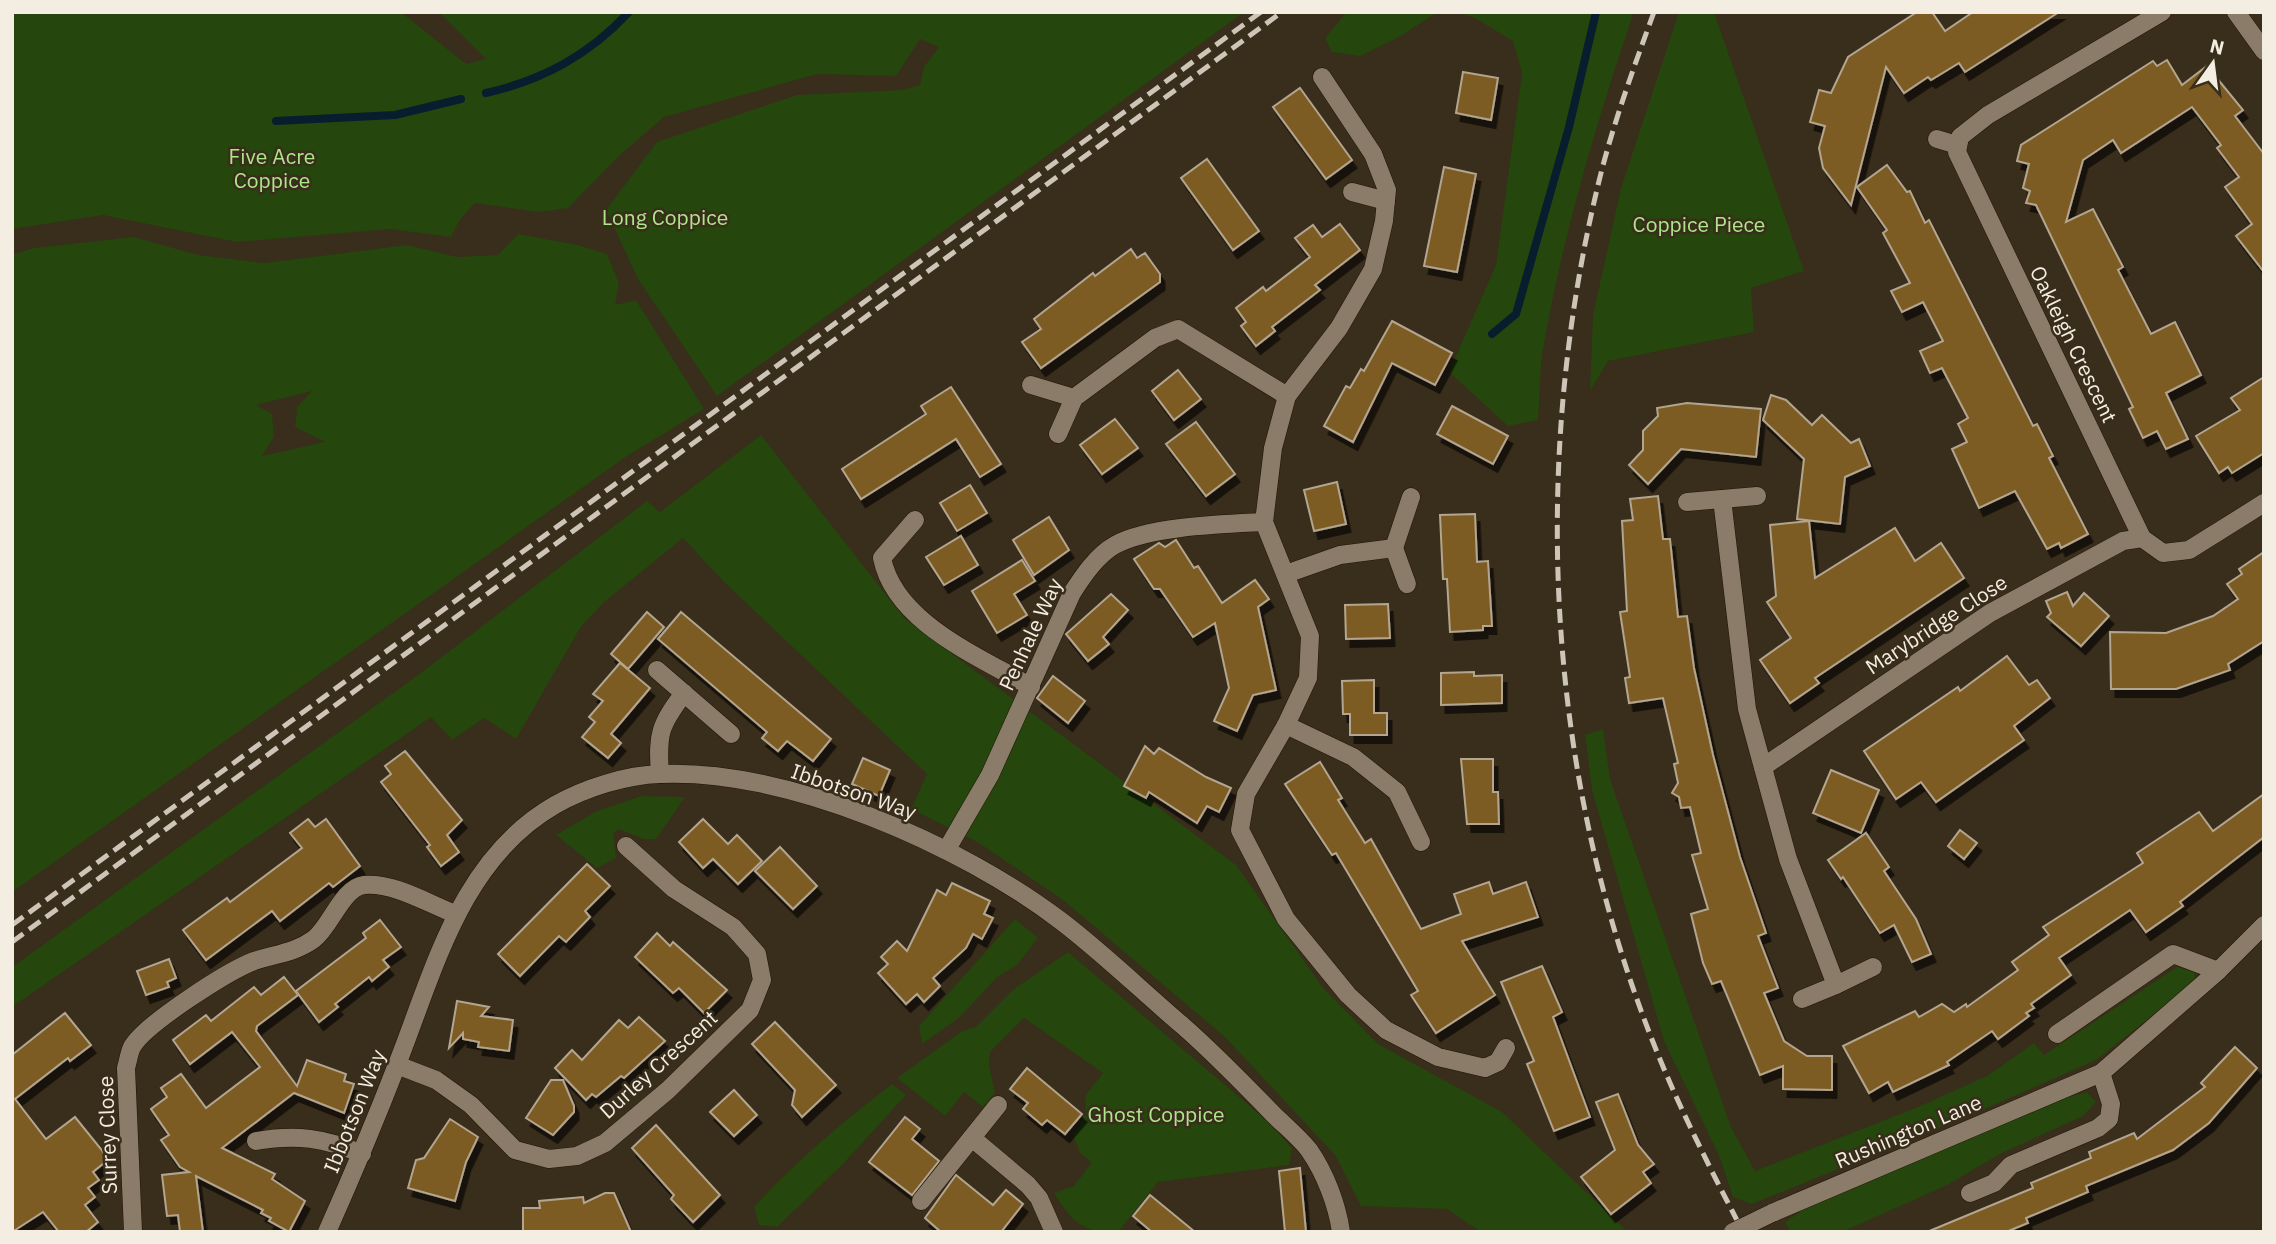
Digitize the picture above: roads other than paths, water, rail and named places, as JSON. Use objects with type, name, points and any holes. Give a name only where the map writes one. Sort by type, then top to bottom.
[{"type":"street","points":[[1937,139],[1956,145],[1960,137],[1988,115],[2162,12]]},
{"type":"street","points":[[2236,12],[2264,51]]},
{"type":"street","points":[[1322,77],[1373,154],[1387,190],[1386,201],[1373,269],[1339,328],[1287,396],[1273,448],[1264,522],[1310,636],[1308,678],[1286,725],[1246,794],[1240,830],[1286,919],[1348,995],[1386,1030],[1438,1057],[1485,1068],[1498,1062],[1506,1048]]},
{"type":"street","name":"Oakleigh Crescent","points":[[1956,145],[2141,538]]},
{"type":"street","points":[[1352,192],[1386,201]]},
{"type":"street","points":[[1058,434],[1074,398],[1154,338],[1178,329],[1287,396]]},
{"type":"street","points":[[1031,385],[1074,398]]},
{"type":"street","points":[[1687,502],[1757,496]]},
{"type":"street","points":[[1407,584],[1394,548],[1411,497]]},
{"type":"street","points":[[1722,499],[1732,604],[1747,709],[1788,859],[1836,985]]},
{"type":"street","points":[[2141,538],[2161,561],[2189,550],[2264,503]]},
{"type":"street","points":[[915,520],[883,558],[887,578],[922,621],[1031,687]]},
{"type":"street","name":"Penhale Way","points":[[947,849],[990,775],[1072,593],[1088,569],[1115,545],[1156,533],[1217,524],[1264,522]]},
{"type":"street","name":"Marybridge Close","points":[[1763,767],[1990,613],[2123,541],[2141,538]]},
{"type":"street","points":[[1286,574],[1340,555],[1394,548]]},
{"type":"street","points":[[657,670],[732,734]]},
{"type":"street","points":[[660,774],[657,741],[661,723],[684,693]]},
{"type":"street","points":[[1286,725],[1353,757],[1397,792],[1421,842]]},
{"type":"street","name":"Ibbotson Way","points":[[327,1232],[362,1154],[455,914],[480,874],[507,841],[555,805],[610,782],[660,774],[728,779],[812,797],[947,849],[1061,921],[1212,1051],[1308,1150],[1329,1190],[1341,1232]]},
{"type":"street","name":"Durley Crescent","points":[[397,1065],[436,1080],[471,1105],[515,1150],[549,1158],[577,1157],[605,1143],[668,1090],[750,1010],[762,980],[757,954],[733,927],[674,889],[626,846]]},
{"type":"street","name":"Surrey Close","points":[[133,1232],[126,1068],[132,1046],[166,1015],[212,982],[254,962],[295,951],[316,938],[348,894],[362,885],[386,887],[455,914]]},
{"type":"street","name":"Rushington Lane","points":[[1733,1232],[2101,1073],[2218,971],[2264,925]]},
{"type":"street","points":[[2056,1034],[2174,954],[2218,971]]},
{"type":"street","points":[[1802,999],[1873,967]]},
{"type":"street","points":[[1970,1193],[1994,1183],[2011,1165],[2098,1128],[2109,1119],[2111,1104],[2101,1073]]},
{"type":"street","points":[[922,1201],[998,1105]]},
{"type":"street","points":[[256,1141],[287,1135],[317,1137],[362,1154]]},
{"type":"street","points":[[972,1138],[1028,1185],[1039,1198],[1054,1232]]},
{"type":"waterway","points":[[486,93],[527,81],[564,64],[598,41],[629,12]]},
{"type":"waterway","points":[[1492,334],[1516,314],[1569,127],[1596,12]]},
{"type":"waterway","points":[[276,121],[395,115],[461,99]]},
{"type":"railway","points":[[12,925],[1261,12]]},
{"type":"railway","points":[[12,942],[1282,12]]},
{"type":"railway","points":[[1654,12],[1607,149],[1579,277],[1564,386],[1558,496],[1559,607],[1569,717],[1588,826],[1615,933],[1661,1062],[1694,1136],[1743,1232]]},
{"type":"park label","name":"Five Acre Coppice","points":[[272,168]]},
{"type":"park label","name":"Long Coppice","points":[[665,217]]},
{"type":"park label","name":"Coppice Piece","points":[[1699,224]]},
{"type":"park label","name":"Ghost Coppice","points":[[1156,1114]]}]
